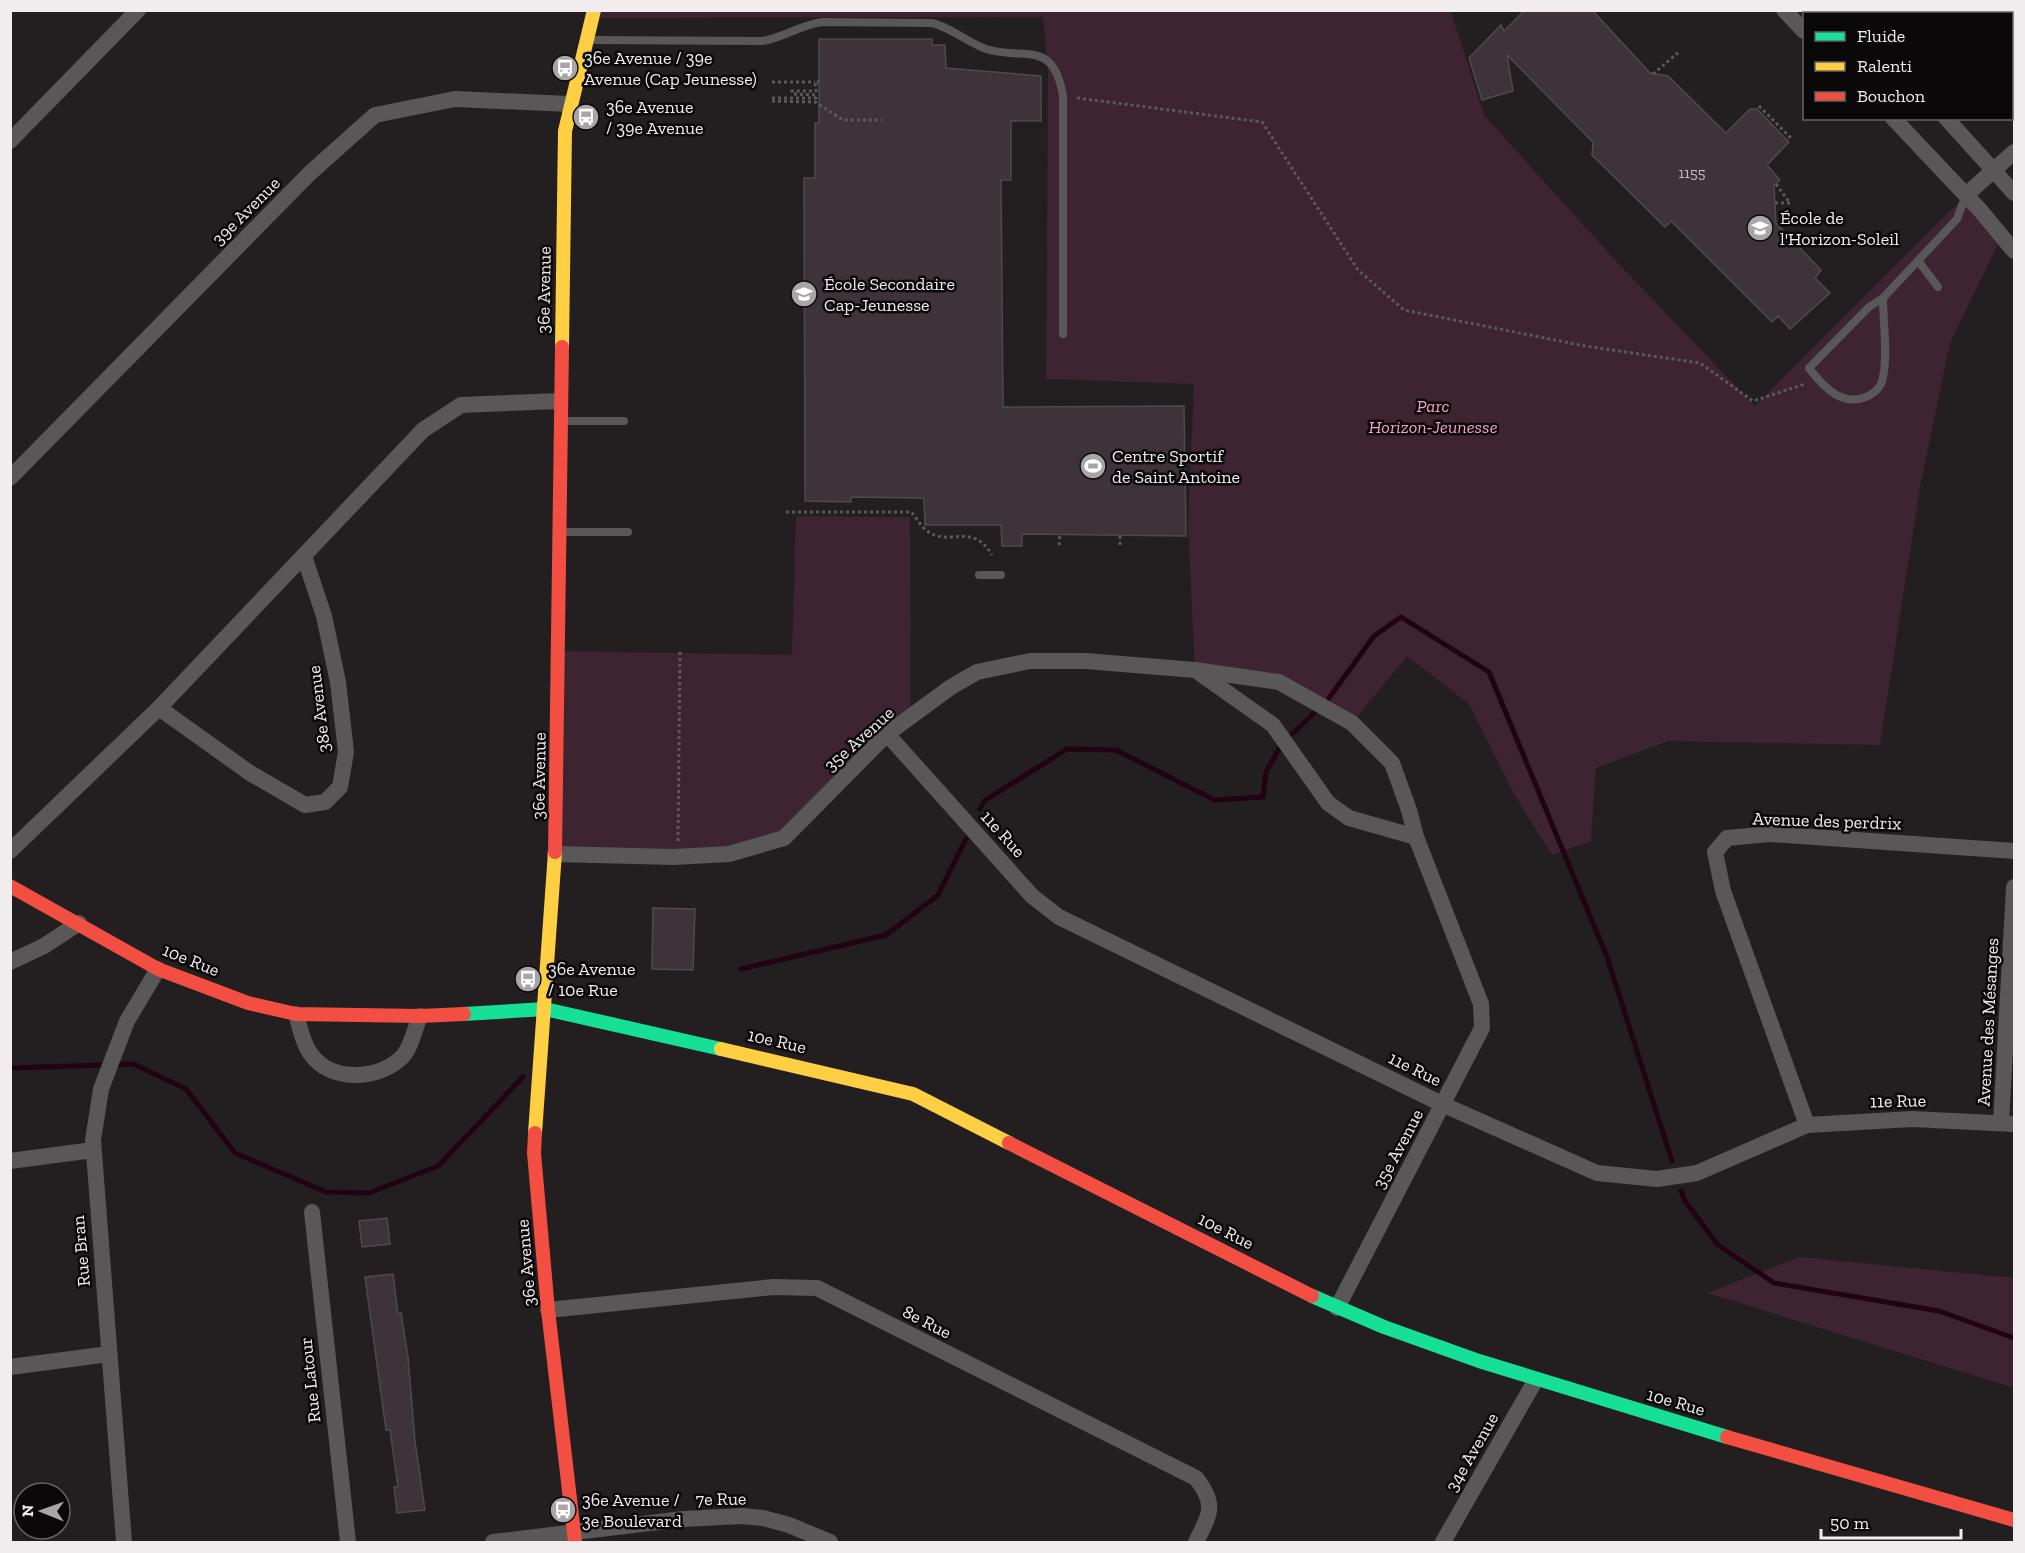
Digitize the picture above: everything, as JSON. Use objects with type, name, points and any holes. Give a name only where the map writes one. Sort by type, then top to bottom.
[{"type":"street","points":[[10,141],[138,10]]},
{"type":"street","name":"36e Avenue","points":[[574,1538],[548,1311],[534,1153],[555,855],[565,142],[570,104],[594,10]]},
{"type":"street","points":[[1784,10],[1803,30]]},
{"type":"street","name":"39e Avenue","points":[[10,478],[310,173],[375,115],[455,99],[570,104]]},
{"type":"street","points":[[1895,120],[1966,195],[2014,251]]},
{"type":"street","points":[[1948,120],[1996,170],[2014,193]]},
{"type":"street","points":[[1966,195],[2014,152]]},
{"type":"street","points":[[10,851],[159,708],[423,430],[461,405],[560,401]]},
{"type":"street","name":"38e Avenue","points":[[159,708],[249,773],[304,805],[325,802],[340,787],[346,752],[338,682],[324,616],[304,556]]},
{"type":"street","name":"35e Avenue","points":[[555,855],[674,857],[729,854],[784,838],[887,734],[951,687],[977,672],[996,666],[1030,661],[1086,661],[1195,670],[1280,682],[1352,723],[1392,763],[1416,837],[1481,1004],[1482,1028],[1444,1105],[1336,1308]]},
{"type":"street","name":"35e Avenue","points":[[1195,670],[1273,724],[1328,803],[1349,818],[1416,837]]},
{"type":"street","name":"11e Rue","points":[[887,734],[1032,896],[1059,917],[1444,1105],[1598,1173],[1657,1179],[1697,1173],[1807,1125],[1912,1119],[2008,1124]]},
{"type":"street","name":"Avenue des perdrix","points":[[1807,1125],[1723,891],[1715,852],[1727,838],[1770,834],[2014,851]]},
{"type":"street","name":"10e Rue","points":[[10,886],[158,969],[248,1003],[296,1014],[420,1016],[545,1009],[875,1083],[913,1094],[1336,1308],[1535,1381],[1913,1494],[2014,1520]]},
{"type":"street","name":"Avenue des Mésanges","points":[[2008,1124],[2014,887]]},
{"type":"street","points":[[10,962],[79,923]]},
{"type":"street","name":"Rue Bran","points":[[124,1542],[93,1150],[101,1089],[127,1021],[158,969]]},
{"type":"street","points":[[296,1014],[311,1055],[330,1068],[356,1076],[382,1072],[403,1057],[420,1016]]},
{"type":"street","points":[[10,1161],[93,1150]]},
{"type":"street","name":"Rue Latour","points":[[312,1212],[348,1542]]},
{"type":"street","name":"8e Rue","points":[[548,1311],[773,1287],[817,1288],[1196,1478],[1209,1495],[1210,1514],[1196,1542]]},
{"type":"street","points":[[10,1367],[109,1354]]},
{"type":"street","name":"34e Avenue","points":[[1443,1542],[1535,1381]]},
{"type":"street","name":"7e Rue","points":[[493,1542],[574,1538],[683,1519],[742,1516],[763,1518],[830,1542]]},
{"type":"lane","points":[[586,40],[762,41],[773,40],[807,24],[822,22],[932,22],[947,27],[986,49],[1031,52],[1044,59],[1060,76],[1063,96],[1064,334]]},
{"type":"lane","points":[[1883,298],[1883,378],[1877,391],[1860,400],[1842,399],[1818,380],[1809,368],[1869,306],[1883,298],[1918,262],[1957,219],[1966,195]]},
{"type":"lane","points":[[1918,262],[1938,287]]},
{"type":"lane","points":[[560,420],[624,421]]},
{"type":"lane","points":[[560,532],[628,531]]},
{"type":"lane","points":[[979,575],[1001,575]]},
{"type":"path","points":[[1653,74],[1680,51]]},
{"type":"path","points":[[772,82],[817,82],[816,91],[792,91],[793,94],[816,95],[816,98],[772,100],[815,102],[843,120],[882,120]]},
{"type":"path","points":[[1063,96],[1262,122],[1358,270],[1404,310],[1585,346],[1700,363],[1753,401],[1818,380]]},
{"type":"path","points":[[1759,106],[1792,139]]},
{"type":"path","points":[[1775,203],[1790,203],[1776,184]]},
{"type":"path","points":[[786,512],[911,512],[927,531],[938,536],[974,537],[984,542],[992,555]]},
{"type":"path","points":[[1059,545],[1060,534]]},
{"type":"path","points":[[1120,535],[1120,545]]},
{"type":"path","points":[[678,842],[680,651]]},
{"type":"green space","name":"Parc Horizon-Jeunesse","points":[[594,10],[1451,11],[1484,115],[1616,261],[1755,406],[1966,195],[2002,236],[1950,343],[1920,487],[1880,745],[1668,741],[1596,768],[1591,841],[1552,855],[1515,796],[1469,704],[1407,656],[1352,723],[1279,682],[1195,670],[1188,525],[1194,384],[1046,379],[1048,74],[1043,17],[592,18]]},
{"type":"green space","points":[[796,516],[910,517],[911,718],[784,838],[729,854],[555,854],[560,651],[792,655]]},
{"type":"green space","points":[[1799,1257],[2014,1278],[2014,1388],[1707,1293]]},
{"type":"building","points":[[1525,10],[1592,10],[1650,73],[1668,76],[1726,133],[1750,109],[1757,109],[1789,142],[1767,165],[1780,180],[1774,185],[1776,223],[1821,270],[1815,278],[1830,293],[1790,329],[1778,316],[1772,322],[1671,221],[1665,227],[1592,155],[1593,142],[1507,55],[1513,91],[1482,100],[1469,58],[1501,25],[1504,31]]},
{"type":"building","name":"École Secondaire Cap-Jeunesse","points":[[819,39],[932,39],[932,45],[945,45],[946,68],[1041,76],[1041,121],[1011,121],[1011,180],[1001,180],[1003,407],[1184,406],[1186,536],[1022,534],[1022,546],[1002,546],[1001,525],[925,525],[924,498],[851,497],[851,502],[805,501],[804,178],[815,178],[815,123],[819,123]]},
{"type":"building","points":[[653,908],[695,909],[693,970],[652,969]]},
{"type":"building","points":[[387,1218],[390,1244],[362,1247],[359,1221]]},
{"type":"building","points":[[393,1274],[398,1314],[401,1313],[408,1357],[415,1441],[425,1510],[397,1513],[394,1487],[398,1487],[390,1430],[386,1430],[365,1277]]},
{"type":"waterway","points":[[1329,698],[1374,636],[1401,617],[1489,672],[1607,957],[1672,1161]]},
{"type":"waterway","points":[[1292,734],[1314,713]]},
{"type":"waterway","points":[[980,809],[984,801],[1067,749],[1116,750],[1215,800],[1263,797],[1266,772],[1281,745]]},
{"type":"waterway","points":[[741,969],[886,935],[938,895],[966,839]]},
{"type":"waterway","points":[[10,1068],[134,1064],[186,1089],[235,1153],[326,1192],[369,1193],[438,1166],[523,1077]]},
{"type":"waterway","points":[[1681,1191],[1685,1201],[1718,1245],[1774,1283],[1939,1311],[2014,1338]]},
{"type":"traffic: fast","points":[[464,1014],[545,1009],[721,1049]]},
{"type":"traffic: fast","points":[[1312,1296],[1384,1327],[1479,1361],[1727,1437]]},
{"type":"traffic: slow","points":[[562,347],[565,131],[594,10]]},
{"type":"traffic: slow","points":[[535,1133],[555,852]]},
{"type":"traffic: slow","points":[[721,1049],[913,1094],[1009,1143]]},
{"type":"traffic: jam","points":[[555,852],[562,347]]},
{"type":"traffic: jam","points":[[10,886],[158,969],[248,1003],[296,1014],[420,1016],[464,1014]]},
{"type":"traffic: jam","points":[[535,1133],[534,1153],[548,1310],[575,1542]]},
{"type":"traffic: jam","points":[[1009,1143],[1312,1296]]},
{"type":"traffic: jam","points":[[1727,1437],[2014,1520]]},
{"type":"place","name":"36e Avenue / 39e Avenue (Cap Jeunesse)","points":[[565,68]]},
{"type":"place","name":"36e Avenue / 39e Avenue","points":[[586,117]]},
{"type":"place","name":"École de l'Horizon-Soleil","points":[[1760,228]]},
{"type":"place","name":"École Secondaire Cap-Jeunesse","points":[[804,294]]},
{"type":"place","name":"Centre Sportif de Saint Antoine","points":[[1093,466]]},
{"type":"place","name":"36e Avenue / 10e Rue","points":[[528,979]]},
{"type":"place","name":"36e Avenue / 3e Boulevard","points":[[563,1510]]}]
